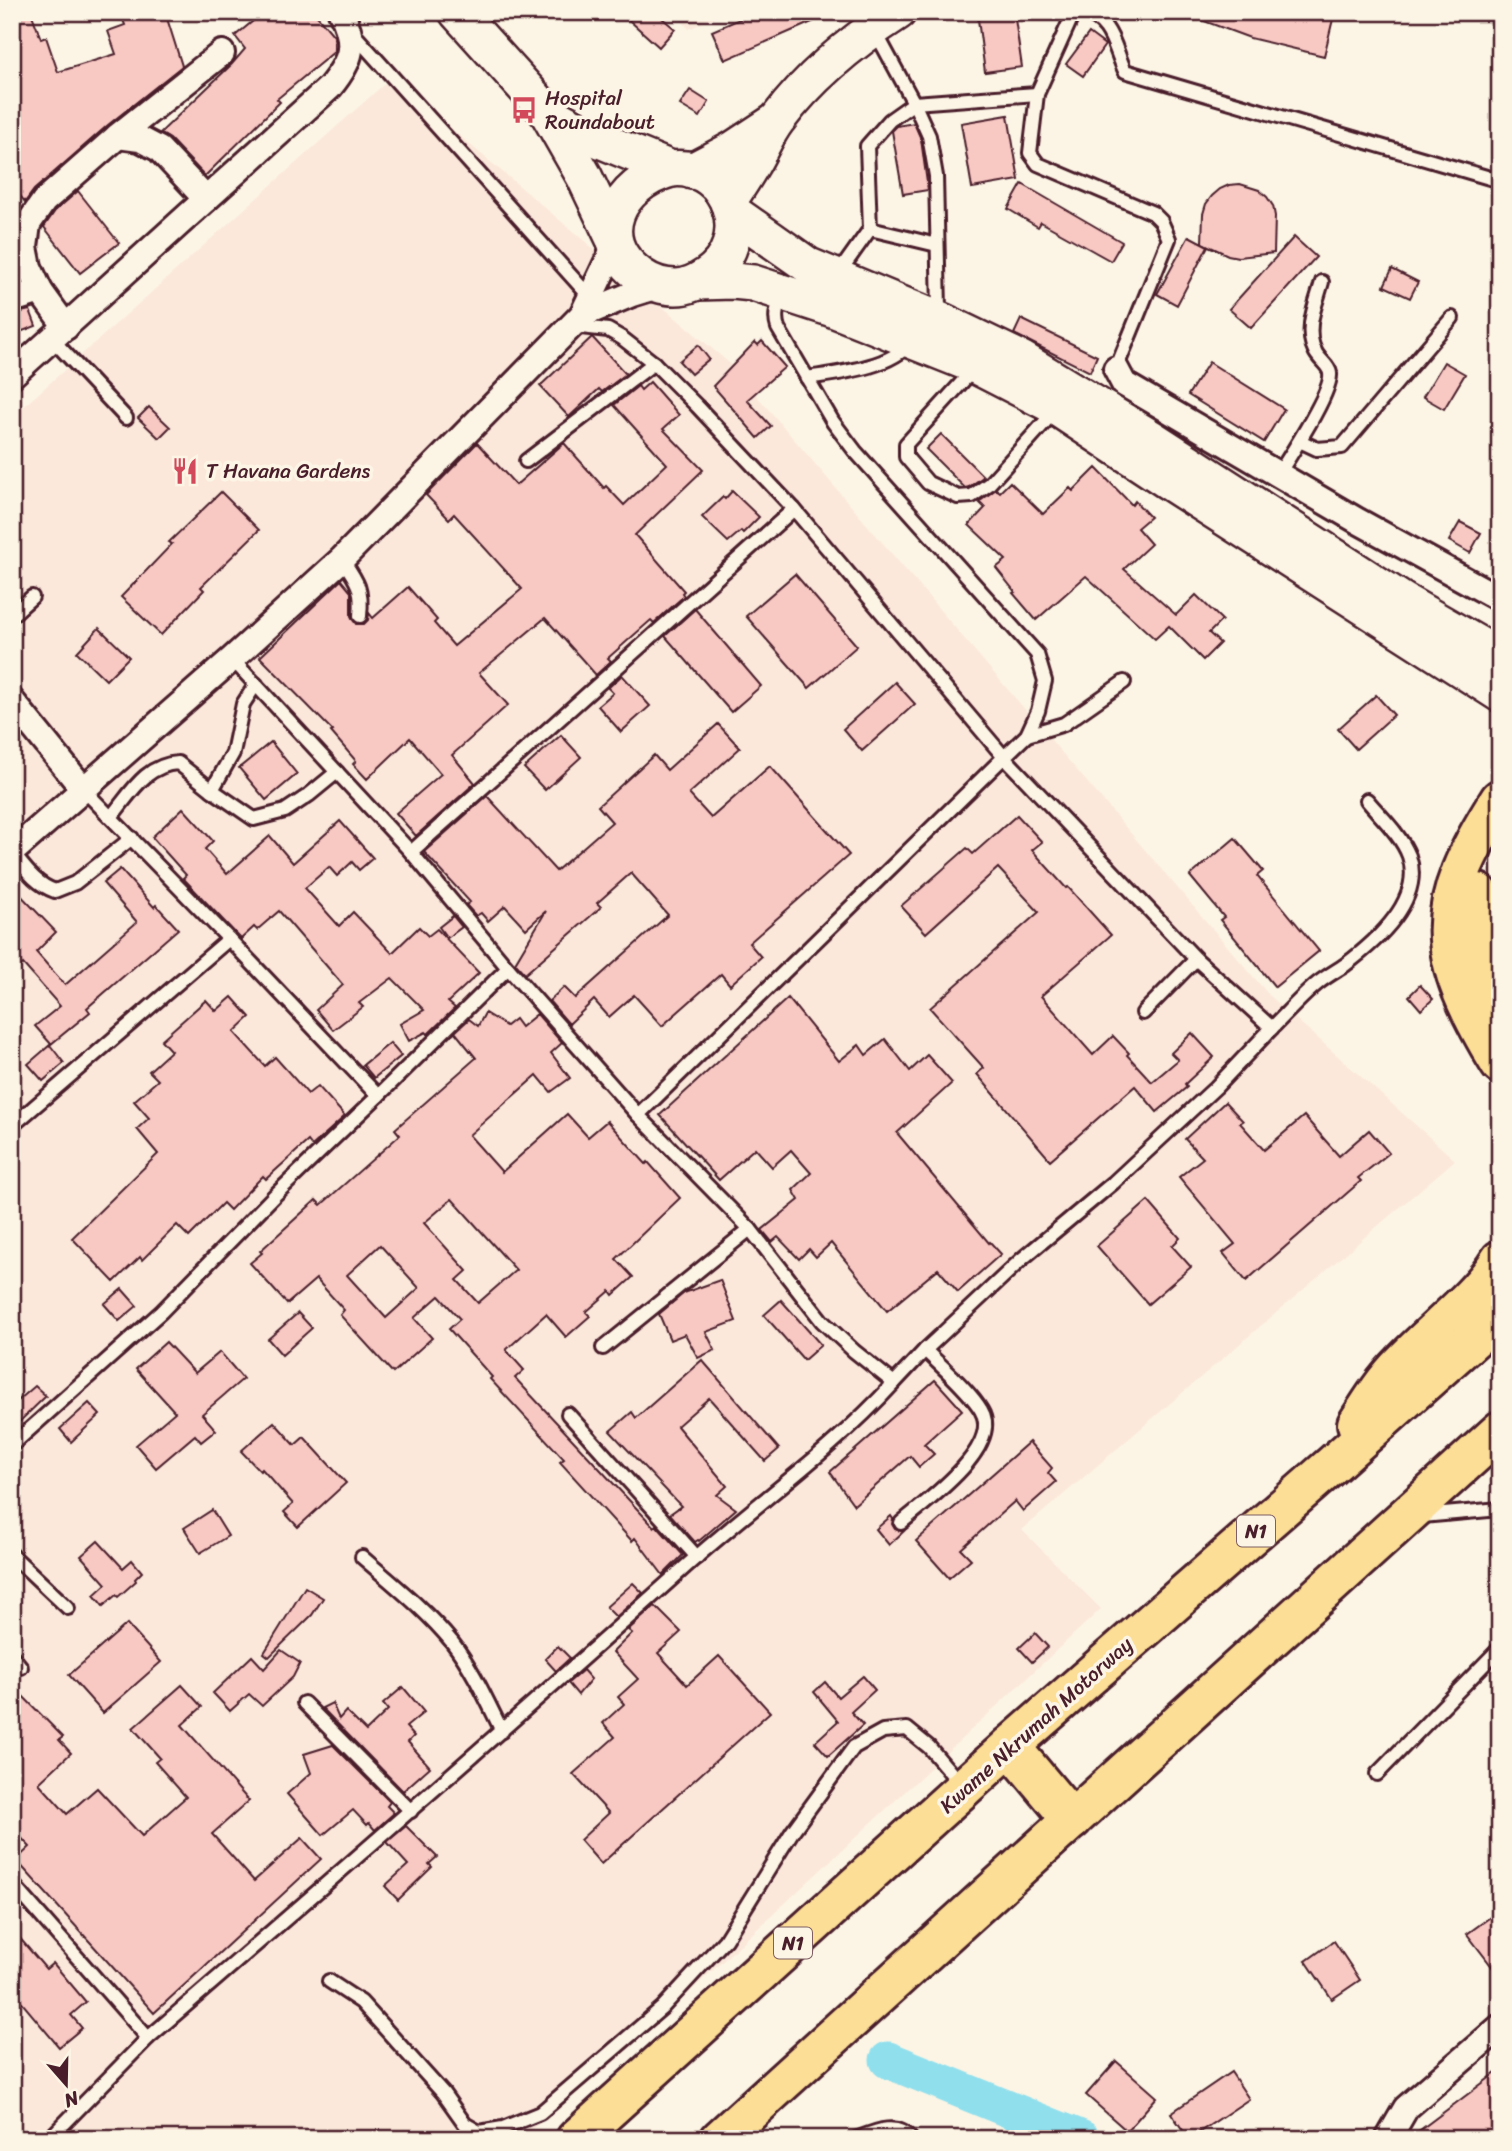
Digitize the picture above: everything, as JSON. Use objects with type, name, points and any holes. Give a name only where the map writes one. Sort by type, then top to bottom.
[{"type":"highway","points":[[1500,799],[1470,849],[1458,877],[1449,906],[1447,935],[1452,963],[1463,995],[1500,1064]]},
{"type":"highway","points":[[1500,847],[1483,878],[1473,918],[1479,957],[1500,1004]]},
{"type":"highway","points":[[1332,1465],[1382,1385],[1475,1291],[1500,1260]]},
{"type":"highway","name":"Kwame Nkrumah Motorway","points":[[576,2139],[1010,1745],[1500,1315]]},
{"type":"highway","points":[[720,2139],[1500,1431]]},
{"type":"highway","points":[[1010,1745],[1072,1820]]},
{"type":"main road","points":[[457,12],[548,113],[584,176],[623,258],[633,270],[646,279],[673,287],[698,282],[723,260],[731,245],[733,228],[730,207],[776,121],[793,99],[835,57],[886,20]]},
{"type":"main road","points":[[548,113],[588,135],[714,182],[730,207],[785,251],[809,266],[944,322],[1161,424],[1392,594],[1500,657]]},
{"type":"main road","points":[[614,241],[619,210],[625,198],[645,179],[681,170],[732,149],[776,121]]},
{"type":"main road","points":[[698,282],[743,282],[784,292],[976,366],[1054,406],[1500,694]]},
{"type":"street","points":[[12,375],[330,87],[345,69],[351,49],[346,21]]},
{"type":"street","points":[[59,333],[29,267],[24,247],[28,224],[44,201],[118,136],[222,53]]},
{"type":"street","points":[[118,136],[140,139],[159,149],[206,199]]},
{"type":"street","points":[[12,852],[342,559],[581,313],[614,241]]},
{"type":"street","points":[[581,313],[661,285]]},
{"type":"street","points":[[12,300],[40,291]]},
{"type":"street","points":[[1116,369],[1124,384],[1161,424],[1278,475],[1500,599]]},
{"type":"street","points":[[12,702],[84,790]]},
{"type":"street","points":[[1388,2139],[1406,2108],[1500,2027]]},
{"type":"lane","points":[[1074,12],[1037,94],[1030,153],[1038,164],[1153,213],[1161,221],[1169,239],[1116,369]]},
{"type":"lane","points":[[1082,12],[1096,16],[1111,32],[1125,71],[1500,181]]},
{"type":"lane","points":[[886,20],[914,103],[929,136],[936,176],[939,309],[944,322]]},
{"type":"lane","points":[[346,21],[581,313],[622,338],[654,363],[697,405],[794,509],[1004,757],[1196,959],[1272,1028]]},
{"type":"lane","points":[[832,276],[843,267],[870,229],[867,146],[890,120],[914,103],[1037,94]]},
{"type":"lane","points":[[870,229],[937,246]]},
{"type":"lane","points":[[1278,475],[1300,441],[1330,384],[1330,371],[1315,352],[1310,328],[1322,282]]},
{"type":"lane","points":[[638,1115],[1027,735],[1038,711],[1045,681],[1037,654],[855,451],[833,422],[775,320],[784,292]]},
{"type":"lane","points":[[1300,441],[1317,449],[1342,446],[1452,318]]},
{"type":"lane","points":[[59,333],[126,418]]},
{"type":"lane","points":[[807,378],[877,363],[903,352],[912,340]]},
{"type":"lane","points":[[526,461],[654,363]]},
{"type":"lane","points":[[976,366],[906,444],[906,457],[928,483],[958,497],[972,496],[989,484],[1045,422],[1054,406]]},
{"type":"lane","points":[[411,852],[794,509]]},
{"type":"lane","points":[[342,559],[358,583],[360,616]]},
{"type":"lane","points":[[12,615],[32,597]]},
{"type":"lane","points":[[232,659],[411,852],[508,968],[638,1115],[750,1229],[822,1321],[894,1383]]},
{"type":"lane","points":[[1027,735],[1064,724],[1124,682]]},
{"type":"lane","points":[[212,790],[233,753],[243,704],[256,684]]},
{"type":"lane","points":[[111,817],[149,772],[164,764],[178,763],[254,819],[285,811],[337,772]]},
{"type":"lane","points":[[84,790],[378,1096]]},
{"type":"lane","points":[[49,2139],[148,2038],[411,1811],[696,1557],[799,1472],[874,1405],[925,1350],[1022,1259],[1113,1183],[1216,1087],[1318,983],[1347,963],[1390,924],[1410,890],[1413,877],[1404,844],[1367,800]]},
{"type":"lane","points":[[12,852],[44,888],[55,891],[75,883],[132,838]]},
{"type":"lane","points":[[12,1126],[229,939]]},
{"type":"lane","points":[[1143,1013],[1196,959]]},
{"type":"lane","points":[[12,1445],[161,1312],[275,1195],[508,968]]},
{"type":"lane","points":[[603,1349],[750,1229]]},
{"type":"lane","points":[[901,1523],[970,1463],[986,1429],[982,1412],[952,1376],[925,1350]]},
{"type":"lane","points":[[568,1414],[696,1557]]},
{"type":"lane","points":[[1404,1518],[1500,1509]]},
{"type":"lane","points":[[12,1555],[68,1608]]},
{"type":"lane","points":[[362,1557],[428,1616],[452,1642],[476,1680],[502,1731]]},
{"type":"lane","points":[[1377,1774],[1500,1648]]},
{"type":"lane","points":[[304,1703],[411,1811]]},
{"type":"lane","points":[[329,1982],[361,2002],[443,2093],[466,2124],[480,2132],[503,2128],[540,2113],[662,2008],[716,1950],[725,1940],[792,1832],[854,1747],[883,1731],[907,1729],[929,1747],[964,1789]]},
{"type":"lane","points":[[12,1884],[148,2038]]},
{"type":"lane","points":[[856,2139],[884,2128],[905,2133],[911,2139]]},
{"type":"shaded area","points":[[674,12],[727,12],[689,29]]},
{"type":"shaded area","points":[[391,78],[728,362],[1269,995],[1455,1160],[1022,1530],[1101,1609],[608,2068],[520,2139],[12,2139],[12,417]]},
{"type":"building","points":[[12,12],[31,12],[41,39],[46,37],[58,72],[116,54],[108,31],[125,25],[120,12],[165,12],[182,66],[108,125],[34,190],[25,202],[21,197],[12,204],[12,67],[18,65],[12,48]]},
{"type":"building","points":[[264,12],[314,12],[334,36],[335,51],[277,99],[280,102],[205,176],[170,139],[160,133],[245,49],[235,36]]},
{"type":"building","points":[[620,12],[655,12],[675,29],[659,47]]},
{"type":"building","points":[[756,12],[835,12],[725,60],[712,31]]},
{"type":"building","points":[[977,12],[1014,12],[1022,67],[985,72]]},
{"type":"building","points":[[1322,12],[1334,15],[1324,56],[1250,38],[1185,14]]},
{"type":"building","points":[[1089,33],[1105,45],[1083,76],[1066,64]]},
{"type":"building","points":[[690,90],[709,102],[700,117],[680,105]]},
{"type":"building","points":[[1008,115],[1019,180],[972,188],[961,123]]},
{"type":"building","points":[[914,123],[921,139],[928,190],[903,194],[892,131],[897,126]]},
{"type":"building","points":[[1022,184],[1122,242],[1111,261],[1041,222],[1038,227],[1008,209]]},
{"type":"building","points":[[1240,184],[1259,190],[1273,206],[1274,253],[1238,257],[1202,243],[1206,204],[1220,189]]},
{"type":"building","points":[[78,191],[119,243],[80,273],[44,227],[55,211]]},
{"type":"building","points":[[1189,236],[1208,246],[1177,305],[1157,294]]},
{"type":"building","points":[[1294,237],[1316,257],[1251,328],[1229,309]]},
{"type":"building","points":[[1392,269],[1418,282],[1410,298],[1384,286]]},
{"type":"building","points":[[30,310],[36,326],[12,335],[12,314]]},
{"type":"building","points":[[1021,319],[1097,356],[1090,372],[1014,334]]},
{"type":"building","points":[[592,337],[626,374],[602,392],[599,389],[569,417],[540,386]]},
{"type":"building","points":[[762,341],[785,367],[747,400],[771,426],[758,438],[713,386],[755,342],[758,345]]},
{"type":"building","points":[[698,345],[709,359],[691,374],[679,361]]},
{"type":"building","points":[[1209,362],[1284,409],[1264,442],[1188,395]]},
{"type":"building","points":[[1444,362],[1465,374],[1444,409],[1423,397]]},
{"type":"building","points":[[650,382],[679,415],[663,429],[703,470],[635,535],[684,591],[684,596],[654,623],[651,620],[608,658],[611,661],[596,675],[545,618],[479,673],[508,705],[452,755],[475,783],[416,836],[396,813],[441,774],[410,738],[367,779],[353,764],[356,761],[331,732],[333,731],[260,657],[341,580],[351,592],[351,616],[356,624],[364,624],[369,613],[373,618],[408,587],[437,620],[434,623],[454,646],[522,589],[454,514],[449,519],[426,495],[477,443],[516,485],[564,443],[604,488],[606,486],[624,505],[667,464],[614,405],[638,386],[641,390]]},
{"type":"building","points":[[149,407],[170,427],[159,438],[138,418]]},
{"type":"building","points":[[941,434],[984,477],[965,488],[926,449]]},
{"type":"building","points":[[1096,468],[1132,505],[1135,501],[1150,517],[1137,528],[1151,544],[1124,569],[1176,615],[1196,595],[1222,620],[1209,633],[1220,643],[1203,660],[1169,626],[1155,639],[1086,576],[1036,620],[996,568],[1006,560],[969,525],[985,508],[979,502],[996,489],[1000,492],[1010,482],[1043,514],[1070,488],[1073,491]]},
{"type":"building","points":[[732,491],[759,517],[743,533],[741,531],[728,542],[702,517]]},
{"type":"building","points":[[221,492],[259,530],[201,587],[204,590],[161,635],[121,597],[172,544],[169,542]]},
{"type":"building","points":[[1460,522],[1481,533],[1470,553],[1449,541]]},
{"type":"building","points":[[795,574],[857,646],[809,688],[746,616]]},
{"type":"building","points":[[695,609],[761,686],[731,712],[665,636]]},
{"type":"building","points":[[99,628],[129,657],[106,680],[77,652]]},
{"type":"building","points":[[622,675],[650,706],[621,732],[598,706],[613,693],[608,688]]},
{"type":"building","points":[[895,682],[915,704],[862,751],[843,729]]},
{"type":"building","points":[[1376,695],[1394,715],[1356,749],[1338,729]]},
{"type":"building","points":[[718,724],[740,748],[689,794],[711,818],[770,766],[849,855],[749,943],[761,957],[730,985],[721,974],[662,1026],[634,995],[609,1017],[594,1000],[569,1024],[549,1001],[564,987],[575,998],[668,915],[631,873],[597,903],[601,907],[525,974],[515,963],[546,911],[526,929],[505,906],[488,921],[481,913],[476,916],[466,905],[470,902],[424,852],[487,796],[556,871],[612,822],[598,806],[654,755],[667,770]]},
{"type":"building","points":[[561,735],[581,757],[545,790],[524,768]]},
{"type":"building","points":[[271,742],[297,774],[266,800],[239,768]]},
{"type":"building","points":[[183,808],[213,841],[205,849],[227,874],[270,836],[293,863],[340,821],[373,858],[359,870],[352,862],[337,876],[329,867],[305,888],[339,926],[353,912],[392,953],[419,927],[428,936],[437,929],[479,973],[448,1002],[455,1008],[428,1034],[426,1032],[409,1041],[400,1024],[424,1010],[392,978],[359,1003],[363,1007],[333,1030],[316,1010],[343,985],[279,911],[257,930],[254,927],[241,939],[183,878],[186,875],[152,837]]},
{"type":"building","points":[[1017,815],[1042,842],[1032,850],[1111,935],[1041,996],[1093,1055],[1113,1036],[1152,1082],[1178,1060],[1171,1053],[1192,1033],[1214,1057],[1185,1084],[1187,1087],[1157,1112],[1135,1086],[1050,1160],[977,1074],[984,1068],[930,1008],[1039,912],[998,868],[926,933],[901,906],[967,848],[973,854]]},
{"type":"building","points":[[1235,838],[1263,871],[1257,876],[1319,951],[1275,987],[1220,920],[1224,917],[1190,876]]},
{"type":"building","points":[[120,869],[178,929],[87,1008],[90,1012],[51,1044],[35,1026],[60,1006],[23,964],[12,974],[12,886],[56,932],[36,952],[65,985],[137,922],[103,883]]},
{"type":"building","points":[[453,916],[462,927],[447,938],[439,927]]},
{"type":"building","points":[[1420,985],[1433,999],[1421,1010],[1409,996]]},
{"type":"building","points":[[232,997],[250,1017],[234,1032],[265,1066],[275,1057],[308,1094],[318,1086],[345,1116],[312,1146],[308,1141],[266,1179],[263,1176],[230,1210],[223,1203],[189,1237],[177,1225],[142,1260],[140,1257],[114,1282],[72,1238],[158,1154],[137,1129],[149,1118],[134,1101],[158,1080],[149,1071],[171,1051],[161,1040],[206,1000],[216,1011]]},
{"type":"building","points":[[788,998],[839,1061],[859,1045],[866,1055],[885,1039],[910,1071],[927,1055],[952,1083],[897,1133],[1001,1254],[958,1292],[938,1269],[887,1311],[831,1243],[816,1257],[809,1249],[799,1259],[778,1237],[772,1242],[762,1230],[799,1200],[793,1190],[811,1173],[791,1150],[772,1167],[755,1148],[719,1180],[660,1115]]},
{"type":"building","points":[[485,1013],[506,1026],[515,1019],[521,1027],[537,1014],[562,1043],[551,1053],[570,1078],[551,1092],[537,1075],[469,1135],[502,1172],[567,1114],[588,1137],[607,1121],[680,1198],[616,1259],[633,1277],[613,1295],[610,1291],[586,1312],[590,1316],[566,1337],[546,1314],[506,1350],[524,1370],[515,1378],[683,1555],[663,1575],[635,1538],[632,1541],[560,1462],[564,1459],[490,1379],[492,1377],[449,1329],[460,1319],[439,1296],[414,1318],[432,1338],[393,1373],[340,1315],[344,1310],[316,1279],[287,1304],[250,1263],[316,1200],[321,1205],[400,1135],[395,1129],[476,1058],[455,1032],[469,1019],[478,1026]],"holes":[[[452,1199],[516,1270],[478,1303],[457,1280],[467,1271],[424,1223]],[[380,1245],[419,1288],[386,1318],[347,1275]]]},
{"type":"building","points":[[390,1043],[401,1056],[374,1078],[363,1065]]},
{"type":"building","points":[[50,1045],[64,1063],[43,1081],[28,1064]]},
{"type":"building","points":[[1225,1102],[1264,1150],[1304,1116],[1339,1156],[1369,1130],[1389,1153],[1358,1178],[1361,1181],[1246,1281],[1223,1253],[1235,1244],[1179,1177],[1203,1158],[1185,1139]]},
{"type":"building","points":[[1148,1201],[1180,1238],[1172,1246],[1191,1267],[1148,1304],[1097,1246]]},
{"type":"building","points":[[720,1280],[736,1321],[706,1332],[715,1350],[698,1358],[685,1334],[670,1340],[659,1314],[684,1293]]},
{"type":"building","points":[[122,1289],[137,1306],[119,1321],[104,1304]]},
{"type":"building","points":[[781,1300],[821,1345],[804,1360],[764,1315]]},
{"type":"building","points":[[298,1313],[312,1328],[282,1355],[268,1339]]},
{"type":"building","points":[[166,1342],[195,1373],[220,1352],[243,1379],[202,1414],[216,1430],[201,1442],[195,1435],[156,1468],[136,1445],[175,1412],[136,1369]]},
{"type":"building","points":[[702,1360],[779,1449],[765,1461],[709,1398],[677,1426],[727,1486],[717,1495],[736,1509],[695,1542],[670,1514],[681,1506],[610,1431],[632,1412],[636,1418]]},
{"type":"building","points":[[935,1380],[962,1410],[924,1444],[934,1454],[919,1467],[910,1456],[854,1505],[830,1472]]},
{"type":"building","points":[[35,1386],[46,1396],[12,1429],[12,1406]]},
{"type":"building","points":[[89,1403],[100,1415],[71,1442],[60,1429]]},
{"type":"building","points":[[274,1422],[295,1445],[304,1437],[346,1483],[298,1527],[284,1512],[293,1504],[262,1469],[260,1471],[241,1451]]},
{"type":"building","points":[[1029,1442],[1052,1468],[1048,1473],[1056,1482],[1023,1511],[1015,1501],[961,1549],[971,1559],[949,1578],[916,1541]]},
{"type":"building","points":[[212,1510],[228,1536],[200,1553],[184,1528]]},
{"type":"building","points":[[891,1516],[895,1529],[904,1531],[889,1545],[876,1529]]},
{"type":"building","points":[[98,1541],[123,1568],[132,1560],[142,1572],[118,1597],[116,1595],[103,1606],[94,1595],[106,1584],[81,1556]]},
{"type":"building","points":[[633,1583],[643,1593],[616,1617],[606,1607]]},
{"type":"building","points":[[305,1587],[323,1598],[312,1615],[269,1657],[264,1653]]},
{"type":"building","points":[[655,1606],[681,1632],[658,1653],[687,1685],[719,1656],[770,1712],[601,1864],[580,1840],[609,1813],[573,1774],[615,1737],[603,1723],[624,1704],[618,1697],[638,1679],[613,1652],[632,1633],[628,1630]]},
{"type":"building","points":[[127,1624],[161,1662],[103,1713],[69,1675]]},
{"type":"building","points":[[1035,1633],[1048,1647],[1032,1662],[1019,1648]]},
{"type":"building","points":[[558,1646],[570,1658],[556,1671],[545,1659]]},
{"type":"building","points":[[281,1650],[300,1663],[293,1677],[262,1706],[249,1694],[230,1711],[213,1693],[252,1656],[264,1669]]},
{"type":"building","points":[[583,1670],[591,1679],[578,1695],[568,1683]]},
{"type":"building","points":[[863,1676],[875,1690],[851,1712],[863,1725],[828,1756],[815,1742],[838,1721],[814,1692],[825,1682],[838,1697]]},
{"type":"building","points":[[12,1685],[63,1737],[59,1740],[71,1753],[39,1783],[67,1814],[97,1788],[142,1836],[186,1797],[155,1762],[160,1758],[133,1728],[182,1685],[202,1707],[182,1725],[249,1801],[212,1834],[254,1881],[302,1838],[321,1859],[154,2013],[16,1860],[30,1847],[12,1828]]},
{"type":"building","points":[[403,1687],[424,1712],[406,1727],[414,1736],[408,1742],[430,1767],[403,1791],[322,1708],[332,1703],[339,1719],[346,1711],[366,1731],[388,1710],[383,1704]]},
{"type":"building","points":[[333,1745],[390,1802],[387,1806],[394,1813],[375,1830],[353,1810],[323,1835],[287,1794],[311,1773],[304,1754]]},
{"type":"building","points":[[406,1826],[437,1857],[429,1864],[432,1867],[398,1900],[385,1886],[408,1865],[387,1842]]},
{"type":"building","points":[[1500,1910],[1500,1977],[1467,1934]]},
{"type":"building","points":[[12,1929],[46,1969],[53,1963],[86,2002],[71,2015],[82,2028],[59,2047],[12,1991]]},
{"type":"building","points":[[1334,1941],[1360,1980],[1332,1999],[1306,1961]]},
{"type":"building","points":[[1116,2061],[1157,2097],[1127,2131],[1086,2095]]},
{"type":"building","points":[[1500,2070],[1500,2139],[1408,2139]]},
{"type":"building","points":[[1231,2072],[1249,2099],[1189,2139],[1171,2113]]},
{"type":"waterway","points":[[888,2060],[1082,2139]]},
{"type":"place","name":"Hospital Roundabout","points":[[524,110]]},
{"type":"place","name":"T Havana Gardens","points":[[185,471]]}]
